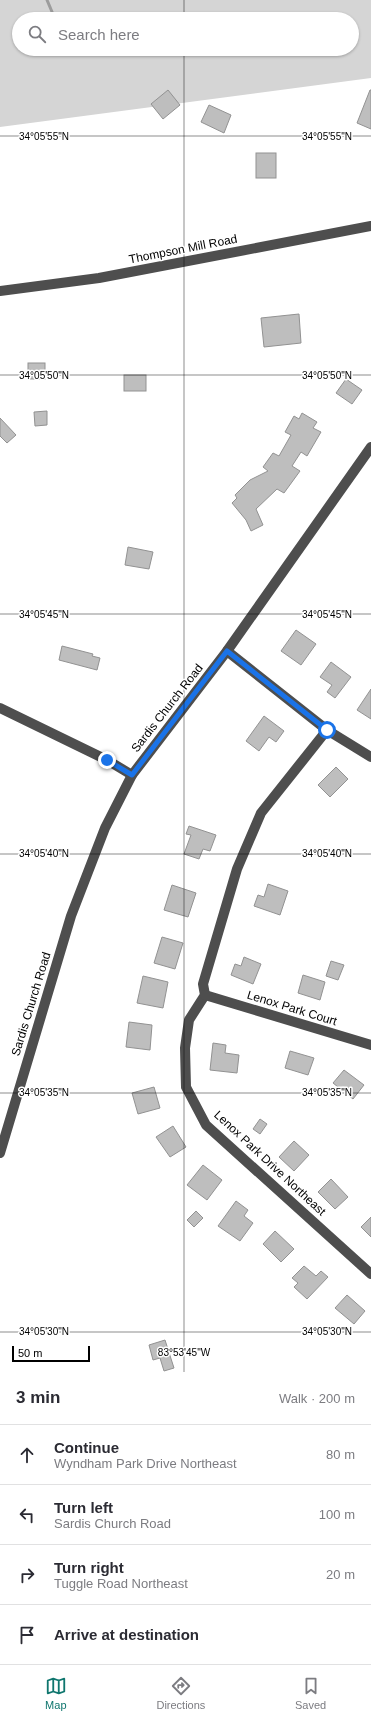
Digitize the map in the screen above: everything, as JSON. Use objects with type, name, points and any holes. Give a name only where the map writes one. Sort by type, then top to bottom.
[{"type":"street","name":"Thompson Mill Road","points":[[0,291],[99,278],[371,226]]},
{"type":"street","name":"Sardis Church Road","points":[[0,1153],[71,916],[105,828],[132,775],[227,651],[371,447]]},
{"type":"street","points":[[227,651],[327,730],[371,757]]},
{"type":"street","points":[[0,708],[107,760],[132,775]]},
{"type":"street","points":[[205,995],[203,984],[237,869],[261,813],[327,730]]},
{"type":"street","name":"Lenox Park Court","points":[[205,995],[371,1045]]},
{"type":"street","name":"Lenox Park Drive Northeast","points":[[205,995],[189,1020],[185,1055],[186,1086],[206,1125],[371,1274]]},
{"type":"shaded area","points":[[0,0],[371,0],[371,78],[0,127]]},
{"type":"building","points":[[168,90],[180,105],[163,119],[151,104]]},
{"type":"building","points":[[371,90],[371,129],[357,123]]},
{"type":"building","points":[[209,105],[231,115],[224,133],[201,122]]},
{"type":"building","points":[[256,153],[276,153],[276,178],[256,178]]},
{"type":"building","points":[[299,314],[301,343],[264,347],[261,318]]},
{"type":"building","points":[[28,363],[45,363],[45,379],[28,379]]},
{"type":"building","points":[[124,375],[146,375],[146,391],[124,391]]},
{"type":"building","points":[[346,379],[362,390],[352,404],[336,393]]},
{"type":"building","points":[[47,411],[47,425],[35,426],[34,412]]},
{"type":"building","points":[[302,413],[317,422],[313,428],[321,432],[307,456],[301,452],[292,466],[300,471],[284,493],[277,489],[256,509],[263,525],[251,531],[246,520],[232,503],[237,498],[235,495],[250,480],[268,471],[263,467],[273,453],[279,456],[291,435],[285,432],[294,416],[299,419]]},
{"type":"building","points":[[0,418],[16,435],[7,443],[0,436]]},
{"type":"building","points":[[128,547],[153,552],[149,569],[125,565]]},
{"type":"building","points":[[296,630],[316,644],[301,665],[281,651]]},
{"type":"building","points":[[62,646],[93,654],[92,656],[100,658],[97,670],[59,660]]},
{"type":"building","points":[[331,662],[351,677],[335,698],[327,692],[332,685],[320,677]]},
{"type":"building","points":[[371,689],[371,719],[357,710]]},
{"type":"building","points":[[264,716],[284,731],[276,742],[269,737],[259,751],[246,741]]},
{"type":"building","points":[[336,767],[348,779],[330,797],[318,785]]},
{"type":"building","points":[[189,826],[216,835],[210,851],[203,849],[199,859],[184,854],[191,835],[186,834]]},
{"type":"building","points":[[268,884],[288,891],[280,915],[254,906],[258,895],[264,897]]},
{"type":"building","points":[[172,885],[196,893],[188,917],[164,910]]},
{"type":"building","points":[[162,937],[183,943],[175,969],[154,963]]},
{"type":"building","points":[[244,957],[261,964],[253,984],[231,975],[235,964],[241,966]]},
{"type":"building","points":[[331,961],[344,965],[338,980],[326,976]]},
{"type":"building","points":[[303,975],[325,982],[320,1000],[298,993]]},
{"type":"building","points":[[143,976],[168,982],[163,1008],[137,1003]]},
{"type":"building","points":[[129,1022],[152,1025],[150,1050],[126,1047]]},
{"type":"building","points":[[213,1043],[226,1045],[225,1053],[239,1055],[237,1073],[210,1070]]},
{"type":"building","points":[[290,1051],[314,1058],[308,1075],[285,1068]]},
{"type":"building","points":[[344,1070],[364,1085],[353,1099],[333,1083]]},
{"type":"building","points":[[154,1087],[160,1108],[138,1114],[132,1093]]},
{"type":"building","points":[[260,1119],[267,1124],[260,1134],[253,1129]]},
{"type":"building","points":[[173,1126],[186,1147],[170,1157],[156,1137]]},
{"type":"building","points":[[294,1141],[309,1155],[294,1171],[279,1157]]},
{"type":"building","points":[[203,1165],[222,1180],[207,1200],[187,1185]]},
{"type":"building","points":[[331,1179],[348,1197],[335,1209],[318,1192]]},
{"type":"building","points":[[236,1201],[248,1210],[244,1216],[253,1223],[240,1241],[218,1226]]},
{"type":"building","points":[[196,1211],[203,1218],[194,1227],[187,1220]]},
{"type":"building","points":[[371,1217],[371,1237],[361,1227]]},
{"type":"building","points":[[275,1231],[294,1249],[281,1262],[263,1244]]},
{"type":"building","points":[[304,1266],[316,1276],[321,1271],[328,1277],[307,1299],[294,1287],[298,1283],[292,1278]]},
{"type":"building","points":[[347,1295],[365,1311],[354,1324],[335,1308]]},
{"type":"building","points":[[165,1340],[174,1368],[164,1371],[160,1358],[153,1360],[149,1345]]},
{"type":"waterway","points":[[47,0],[52,12]]},
{"type":"route","points":[[107,760],[132,775],[227,651],[327,730]]}]
